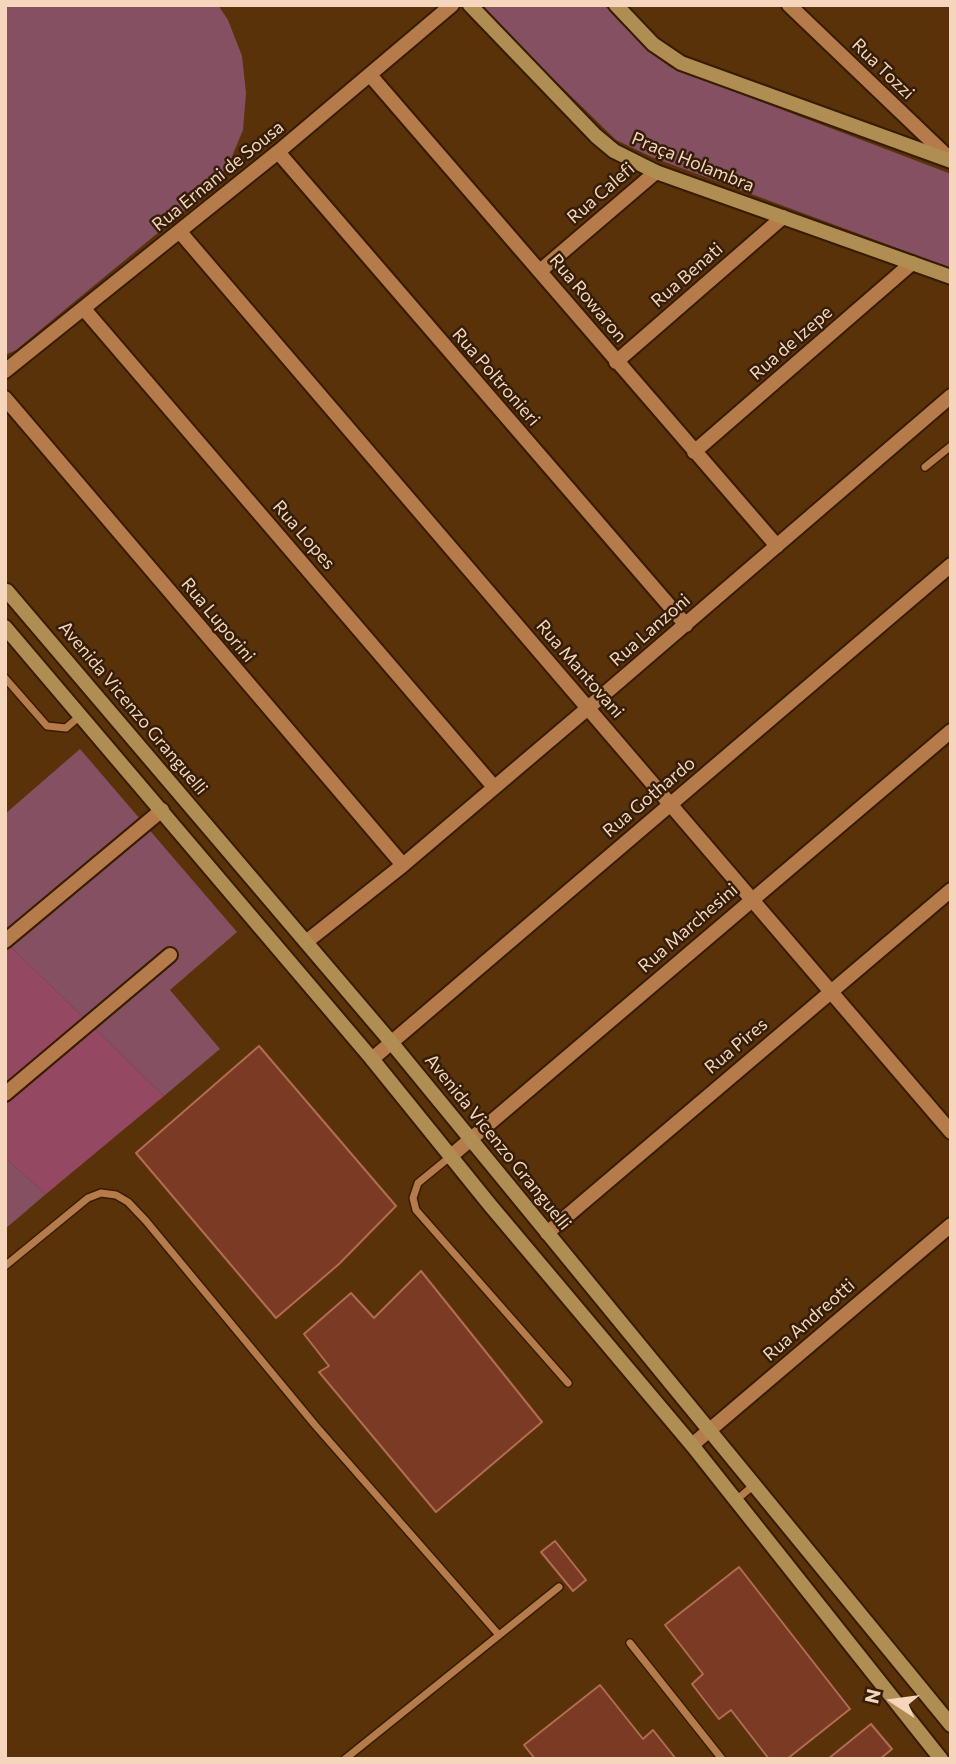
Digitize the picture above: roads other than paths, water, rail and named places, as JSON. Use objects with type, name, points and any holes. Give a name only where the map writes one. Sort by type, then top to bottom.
[{"type":"street","name":"Rua Ernani de Sousa","points":[[5,371],[278,152],[452,5]]},
{"type":"street","name":"Praça Holambra","points":[[470,5],[596,136],[614,151],[656,172],[951,277]]},
{"type":"street","points":[[617,5],[653,44],[681,63],[951,161]]},
{"type":"street","name":"Rua Tozzi","points":[[789,5],[951,161]]},
{"type":"street","name":"Rua Rowaron","points":[[370,75],[777,546]]},
{"type":"street","name":"Rua Poltronieri","points":[[278,152],[686,625]]},
{"type":"street","name":"Rua Calefi","points":[[540,271],[656,172]]},
{"type":"street","name":"Rua Benati","points":[[616,362],[783,217]]},
{"type":"street","name":"Rua Mantovani","points":[[180,232],[588,709],[672,803],[751,900],[832,990],[951,1132]]},
{"type":"street","name":"Rua de Izepe","points":[[694,452],[912,262]]},
{"type":"street","name":"Rua Lopes","points":[[85,309],[494,787]]},
{"type":"street","name":"Rua Lanzoni","points":[[306,942],[403,865],[588,709],[951,396]]},
{"type":"street","name":"Rua Luporini","points":[[5,398],[403,865]]},
{"type":"street","name":"Rua Gothardo","points":[[372,1059],[951,565]]},
{"type":"street","name":"Avenida Vicenzo Granguelli","points":[[5,607],[6,589]]},
{"type":"street","name":"Avenida Vicenzo Granguelli","points":[[6,589],[391,1042],[951,1725]]},
{"type":"street","points":[[5,627],[82,714],[372,1059],[692,1445],[936,1757]]},
{"type":"street","name":"Rua Marchesini","points":[[451,1156],[951,731]]},
{"type":"street","points":[[5,941],[162,810]]},
{"type":"street","name":"Rua Pires","points":[[547,1233],[951,890]]},
{"type":"street","points":[[5,1094],[170,955]]},
{"type":"street","name":"Rua Andreotti","points":[[692,1445],[951,1225]]},
{"type":"street","points":[[814,1599],[833,1583]]},
{"type":"lane","points":[[925,467],[951,446]]},
{"type":"lane","points":[[5,678],[47,726],[65,728],[82,714]]},
{"type":"lane","points":[[451,1156],[418,1183],[413,1198],[416,1210],[568,1382]]},
{"type":"lane","points":[[5,1266],[88,1198],[101,1193],[116,1195],[128,1202],[315,1425],[499,1635]]},
{"type":"lane","points":[[735,1501],[755,1484]]},
{"type":"lane","points":[[345,1759],[559,1587]]},
{"type":"lane","points":[[630,1643],[722,1759]]}]
